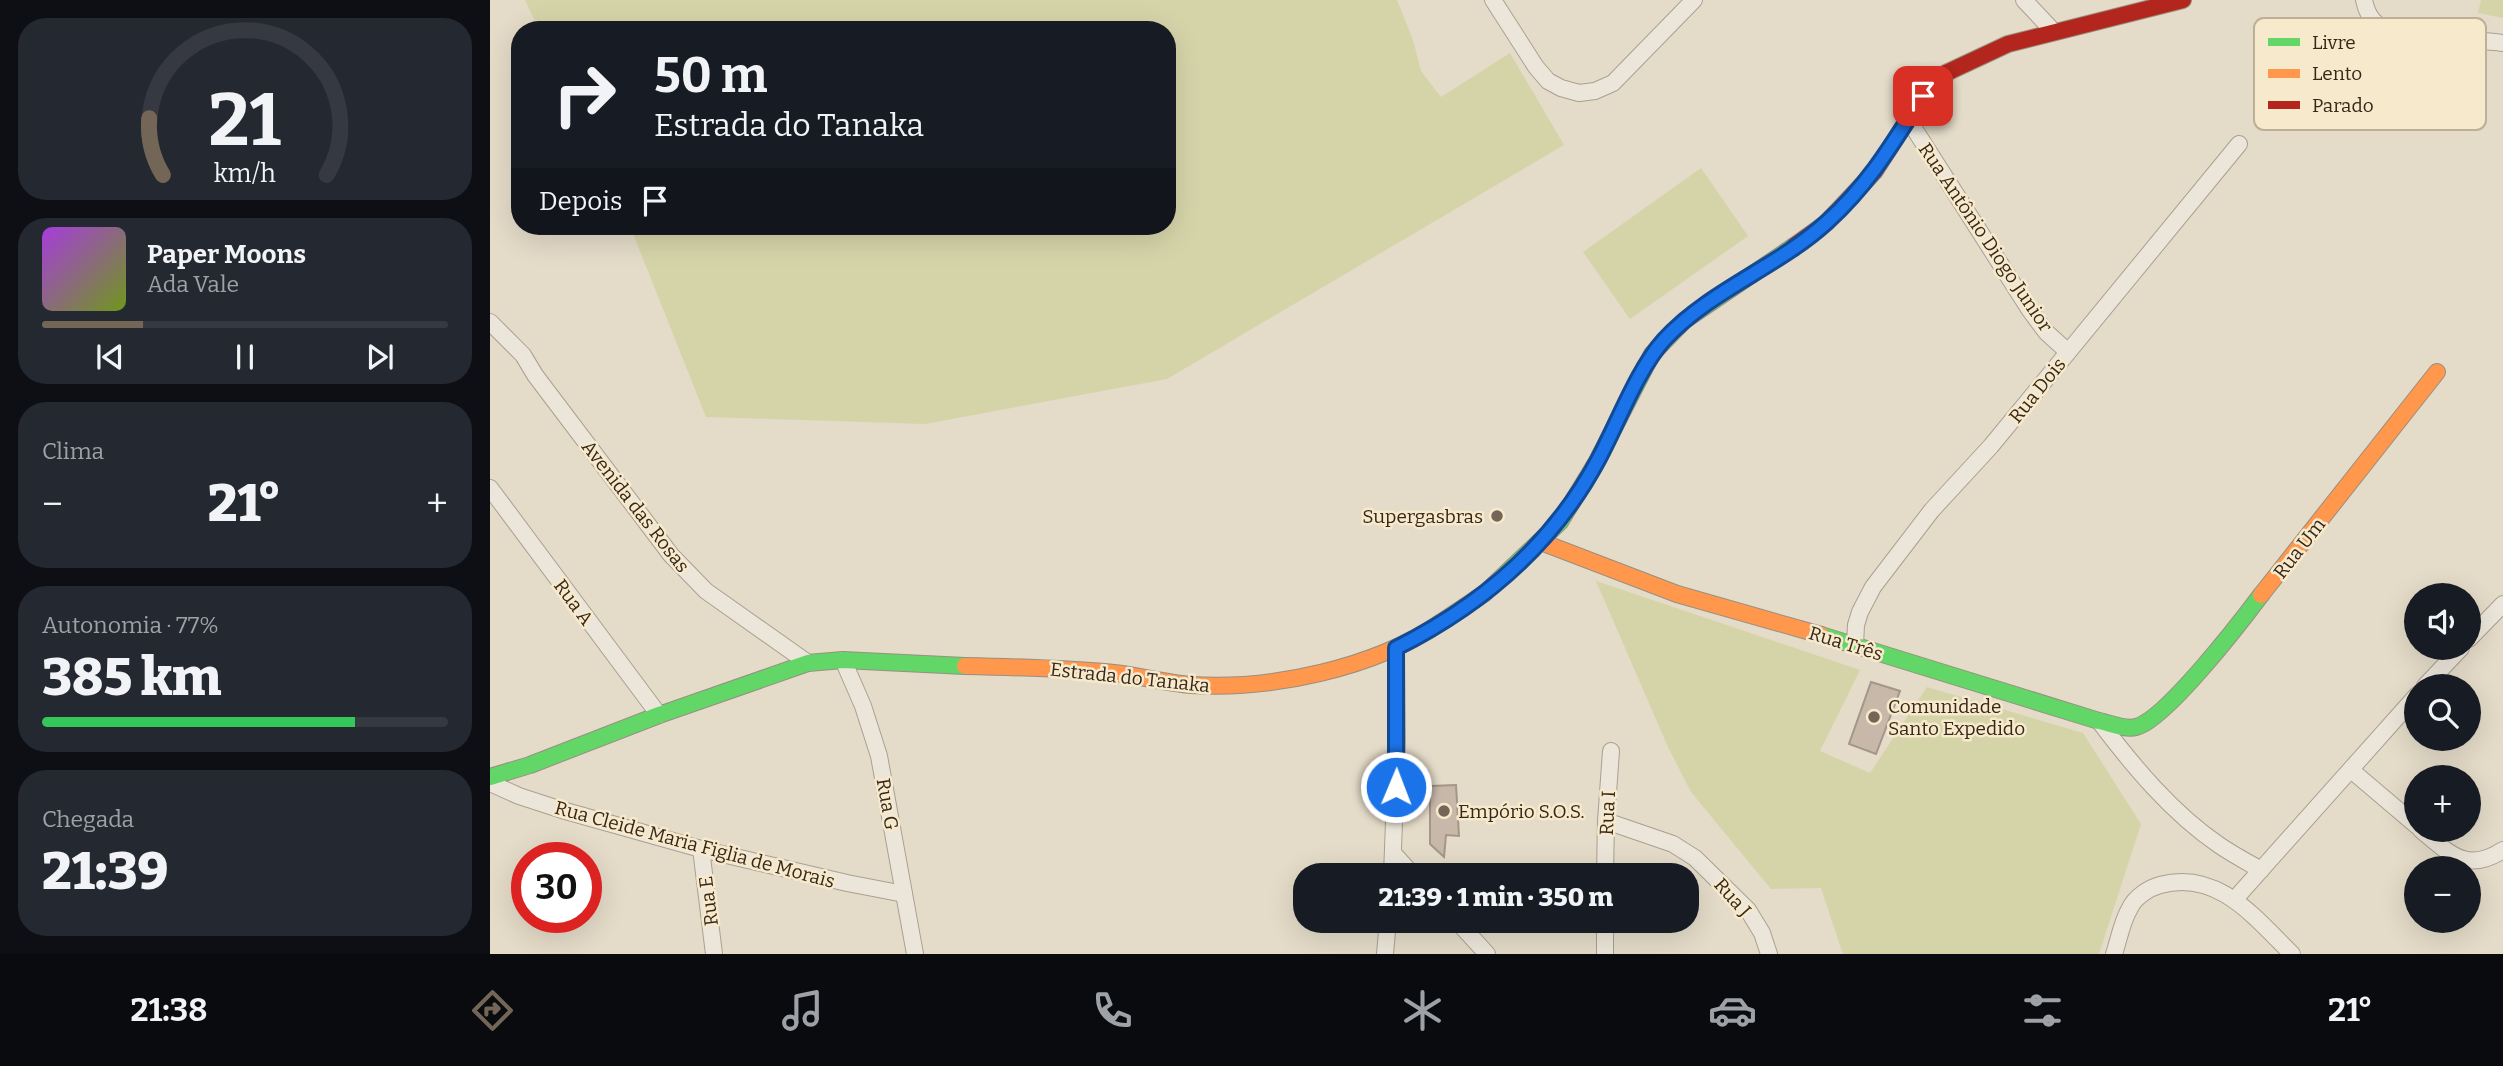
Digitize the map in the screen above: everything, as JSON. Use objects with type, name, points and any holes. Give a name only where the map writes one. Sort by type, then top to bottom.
[{"type":"street","points":[[1493,0],[1548,81],[1579,93],[1595,91],[1613,83],[1694,0]]},
{"type":"street","points":[[2024,0],[2054,32]]},
{"type":"street","name":"Estrada do Tanaka","points":[[490,777],[530,765],[659,715],[808,663],[843,660],[1056,668],[1116,673],[1190,685],[1228,686],[1270,683],[1306,675],[1356,663],[1396,648],[1430,631],[1486,593],[1542,542],[1560,522],[1597,463],[1652,354],[1685,320],[1826,223],[1875,171],[1923,96],[1946,73],[2008,44],[2183,0]]},
{"type":"street","points":[[2364,0],[2371,18]]},
{"type":"street","name":"Rua Antônio Diogo Junior","points":[[1908,119],[2029,309],[2046,332],[2068,352]]},
{"type":"street","name":"Rua Dois","points":[[1855,645],[1860,612],[1873,587],[1932,510],[1991,446],[2239,144]]},
{"type":"street","name":"Avenida das Rosas","points":[[490,322],[523,355],[535,375],[671,555],[706,591],[808,663]]},
{"type":"street","name":"Rua Um","points":[[2153,718],[2166,708],[2256,602],[2437,372]]},
{"type":"street","name":"Rua A","points":[[490,488],[659,715]]},
{"type":"street","name":"Rua Três","points":[[1542,542],[1676,594],[1855,645],[2099,721],[2133,728],[2153,718]]},
{"type":"street","points":[[2481,627],[2503,604]]},
{"type":"street","points":[[1393,863],[1397,742],[1396,648]]},
{"type":"street","name":"Rua G","points":[[843,660],[863,706],[879,756],[915,954]]},
{"type":"street","points":[[2436,674],[2450,660]]},
{"type":"street","points":[[2235,899],[2404,710]]},
{"type":"street","points":[[2099,721],[2153,786],[2195,826],[2219,845],[2261,870]]},
{"type":"street","name":"Rua I","points":[[1605,863],[1611,751]]},
{"type":"street","points":[[2351,770],[2404,815]]},
{"type":"street","name":"Rua Cleide Maria Figlia de Morais","points":[[490,783],[562,810],[701,849],[904,894]]},
{"type":"street","name":"Rua J","points":[[1606,821],[1673,844],[1695,858],[1748,910],[1762,933],[1769,954]]},
{"type":"street","points":[[2436,842],[2451,854],[2468,862],[2493,856],[2503,850]]},
{"type":"street","name":"Rua E","points":[[701,849],[714,954]]},
{"type":"street","points":[[1394,855],[1402,863]]},
{"type":"street","points":[[2114,954],[2130,906],[2155,887],[2171,882],[2196,883],[2214,888],[2235,899],[2292,954]]},
{"type":"street","points":[[1385,954],[1387,933]]},
{"type":"street","points":[[1468,933],[1487,954]]},
{"type":"street","points":[[1605,933],[1605,954]]},
{"type":"green space","points":[[525,0],[1397,0],[1413,40],[1421,71],[1441,97],[1510,53],[1564,145],[1167,379],[925,424],[706,417],[634,235],[1176,235],[1176,21],[535,21]]},
{"type":"green space","points":[[2481,0],[2503,0],[2503,18],[2478,13]]},
{"type":"green space","points":[[1701,168],[1748,236],[1630,319],[1583,252]]},
{"type":"green space","points":[[1596,581],[1860,670],[1820,751],[1870,773],[1927,687],[2083,733],[2141,824],[2099,954],[1843,954],[1821,888],[1771,889],[1691,792],[1668,747]]},
{"type":"building","name":"Comunidade Santo Expedido","points":[[1871,682],[1900,691],[1876,754],[1849,744]]},
{"type":"building","name":"Empório S.O.S.","points":[[1456,785],[1459,836],[1446,835],[1444,857],[1430,844],[1430,786]]},
{"type":"traffic: fast","points":[[1440,623],[1485,593],[1560,522],[1596,463],[1652,354],[1685,320],[1794,246]]},
{"type":"traffic: fast","points":[[1821,635],[2099,721],[2132,728],[2149,720],[2183,690],[2261,595]]},
{"type":"traffic: fast","points":[[490,777],[530,765],[659,715],[808,663],[843,660],[965,666]]},
{"type":"traffic: slow","points":[[2261,595],[2437,372]]},
{"type":"traffic: slow","points":[[1541,542],[1677,594],[1821,635]]},
{"type":"traffic: slow","points":[[965,666],[1095,671],[1192,685],[1255,684],[1321,673],[1354,664],[1414,639],[1440,623]]},
{"type":"traffic: jam","points":[[1794,246],[1826,223],[1875,171],[1923,96],[1946,73],[2008,44],[2183,0]]},
{"type":"place","name":"Supergasbras","points":[[1497,516]]},
{"type":"place","name":"Comunidade Santo Expedido","points":[[1874,717]]},
{"type":"place","name":"Empório S.O.S.","points":[[1444,811]]},
{"type":"route","points":[[1396,787],[1396,648],[1430,631],[1486,593],[1542,542],[1560,522],[1597,463],[1652,354],[1685,320],[1826,223],[1875,171],[1923,96]]}]
